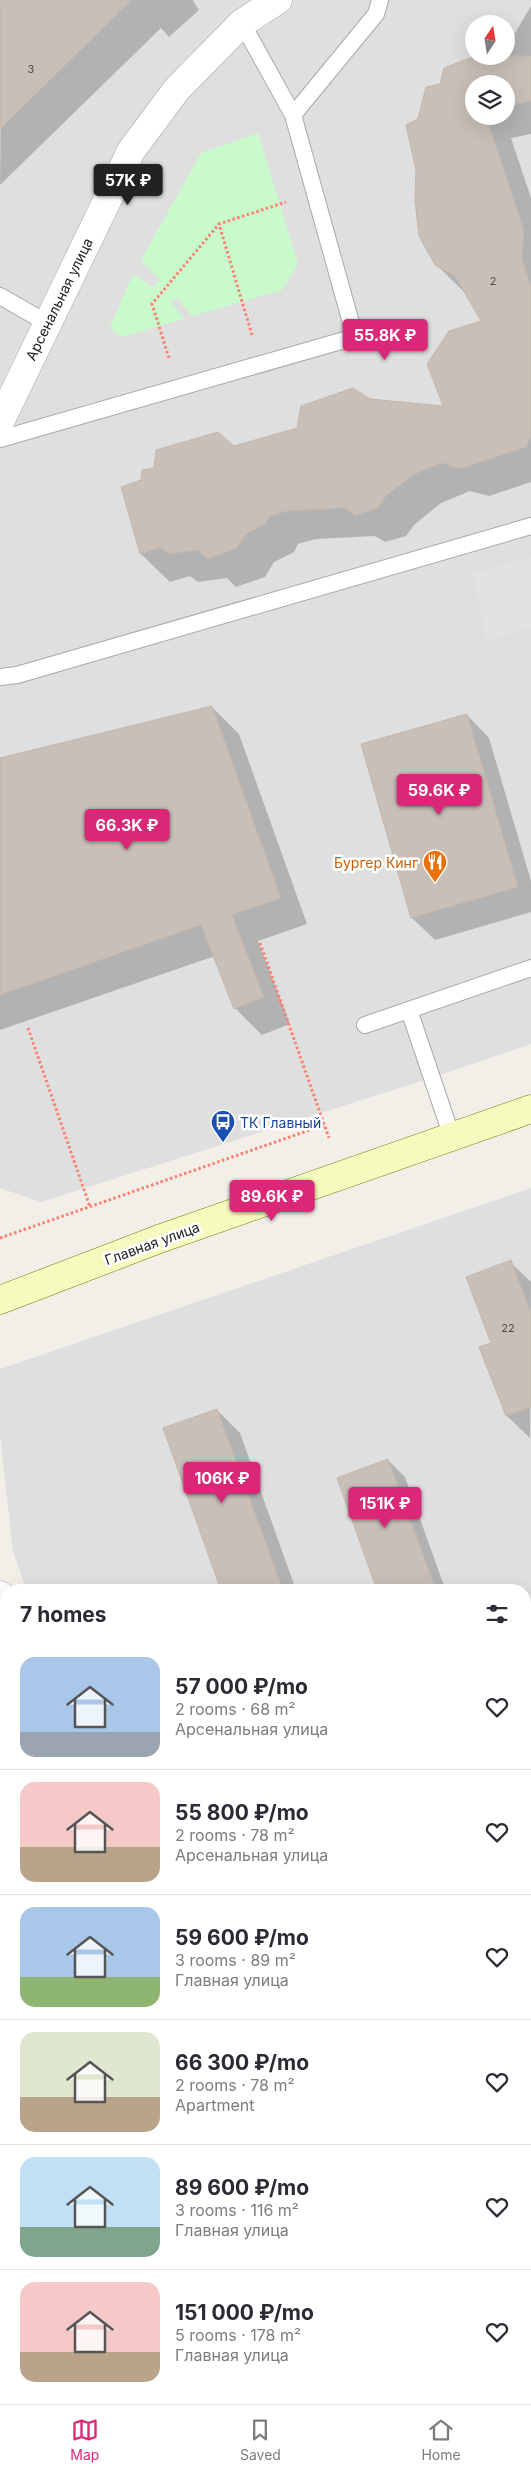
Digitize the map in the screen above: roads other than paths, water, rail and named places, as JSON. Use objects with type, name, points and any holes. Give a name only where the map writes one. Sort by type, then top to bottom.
[{"type":"main road","name":"Главная улица","points":[[0,1300],[159,1239],[531,1109]]},
{"type":"street","name":"Арсенальная улица","points":[[0,422],[131,151],[177,89],[242,23],[278,0]]},
{"type":"lane","points":[[293,115],[376,14],[380,0]]},
{"type":"lane","points":[[0,439],[355,337],[293,115],[242,23]]},
{"type":"lane","points":[[0,296],[47,323]]},
{"type":"lane","points":[[0,677],[17,675],[531,526]]},
{"type":"lane","points":[[366,1025],[531,968]]},
{"type":"lane","points":[[409,1010],[452,1137]]},
{"type":"place","name":"Бургер Кинг","points":[[435,883]]},
{"type":"place","name":"ТК Главный","points":[[223,1143]]}]
